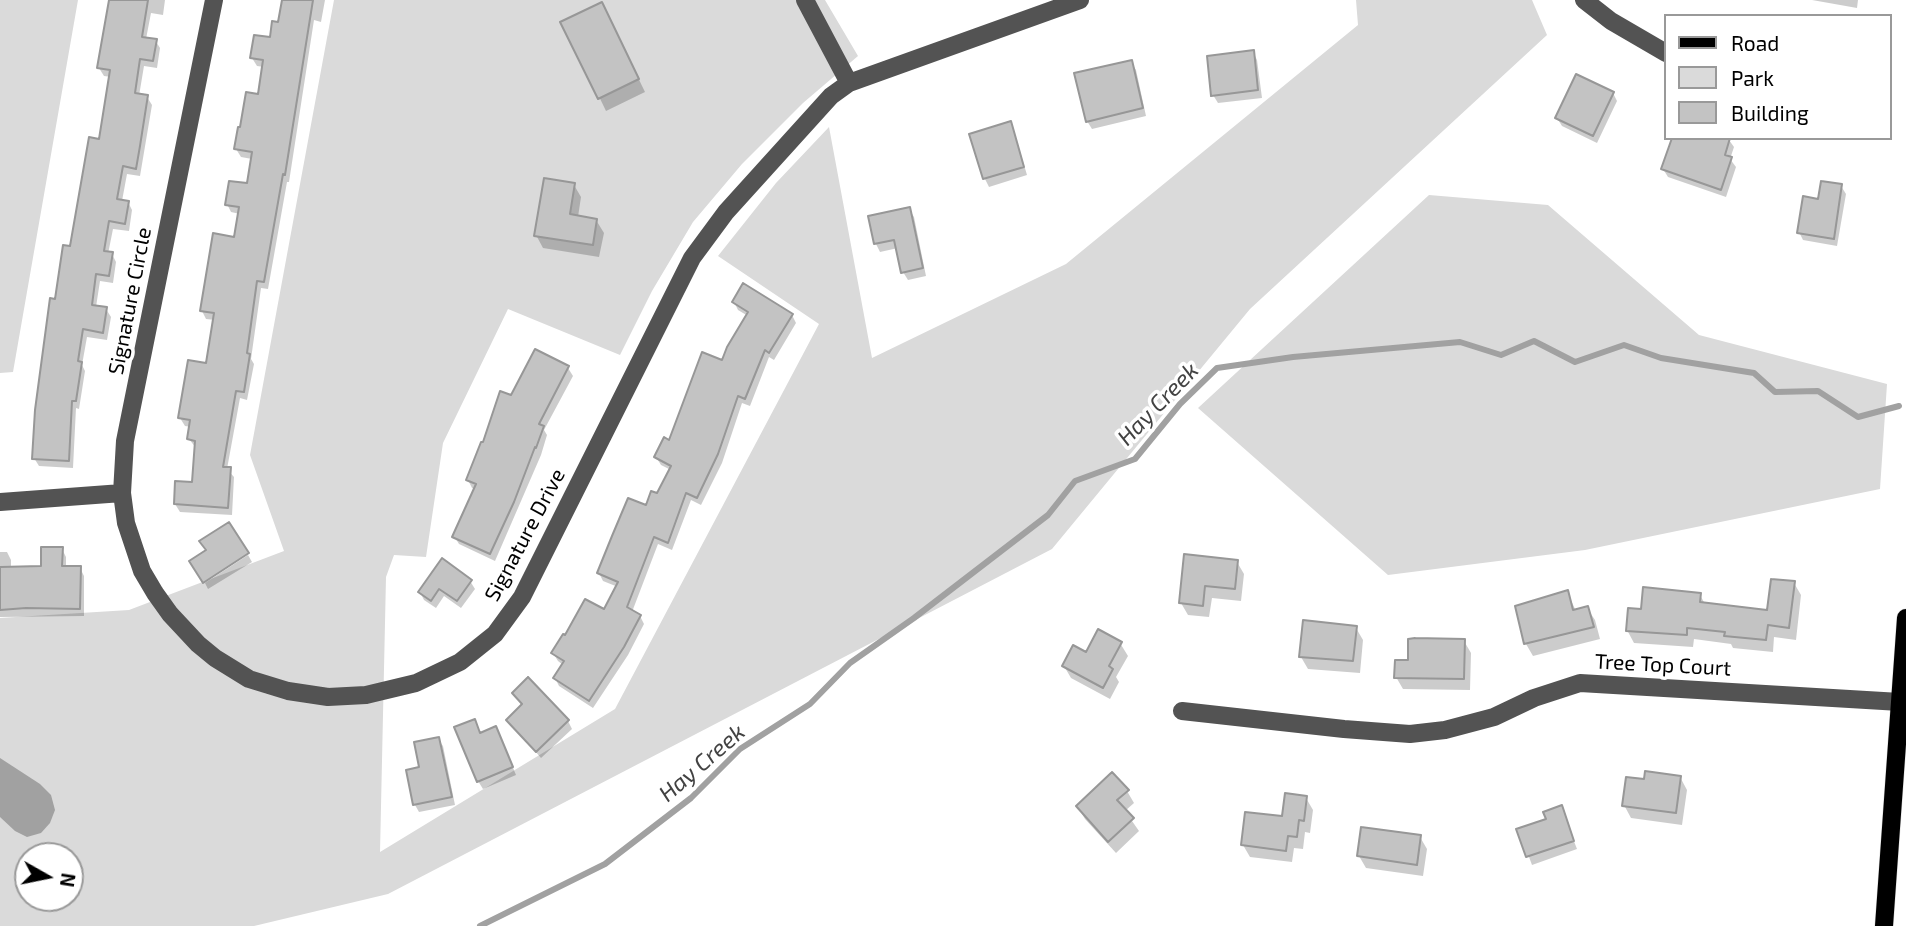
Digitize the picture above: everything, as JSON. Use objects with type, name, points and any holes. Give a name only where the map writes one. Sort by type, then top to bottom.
[{"type":"main road","points":[[1884,926],[1906,618]]},
{"type":"street","name":"Signature Circle","points":[[122,493],[125,441],[214,0]]},
{"type":"street","points":[[805,0],[849,83]]},
{"type":"street","name":"Signature Drive","points":[[122,493],[133,547],[142,571],[155,593],[198,644],[249,679],[308,695],[346,697],[416,683],[460,662],[495,634],[522,597],[692,258],[735,201],[817,109],[849,83],[1080,0]]},
{"type":"street","points":[[1584,0],[1611,21],[1664,52]]},
{"type":"street","points":[[0,502],[122,493]]},
{"type":"street","name":"Tree Top Court","points":[[1182,711],[1422,734],[1494,717],[1553,690],[1580,683],[1900,702]]},
{"type":"green space","points":[[0,0],[78,0],[13,372],[0,373]]},
{"type":"green space","points":[[334,0],[825,0],[858,56],[803,103],[742,164],[693,222],[652,291],[620,355],[508,309],[443,443],[426,557],[394,555],[386,577],[380,852],[615,709],[819,324],[718,256],[776,183],[829,127],[872,358],[1066,264],[1358,25],[1356,0],[1532,0],[1547,35],[1250,309],[1052,549],[388,894],[254,926],[0,926],[0,618],[129,610],[284,551],[250,455]]},
{"type":"green space","points":[[1429,195],[1548,205],[1699,335],[1887,384],[1880,489],[1585,550],[1388,575],[1198,408]]},
{"type":"shaded area","points":[[0,758],[40,784],[51,795],[55,810],[50,823],[41,833],[27,837],[15,831],[0,817]]},
{"type":"building","points":[[109,0],[148,0],[142,37],[157,39],[153,61],[140,59],[135,93],[148,95],[140,146],[136,169],[123,166],[117,199],[129,201],[125,224],[109,221],[104,251],[113,252],[109,276],[96,274],[92,305],[107,307],[103,333],[83,329],[78,361],[82,362],[76,401],[72,401],[69,461],[32,459],[35,410],[50,298],[55,299],[63,245],[70,246],[89,137],[99,139],[110,70],[97,68]]},
{"type":"building","points":[[282,0],[313,0],[285,175],[283,174],[264,282],[257,281],[244,392],[236,391],[223,467],[231,467],[228,508],[174,504],[175,481],[192,482],[195,441],[187,439],[190,420],[178,418],[188,360],[206,363],[214,313],[200,311],[213,233],[234,237],[239,207],[225,205],[229,181],[247,183],[252,152],[234,149],[246,92],[258,94],[263,60],[250,58],[254,35],[270,37],[272,21],[278,22]]},
{"type":"building","points":[[602,2],[639,79],[598,99],[560,22]]},
{"type":"building","points":[[1254,50],[1258,90],[1211,96],[1207,56]]},
{"type":"building","points":[[1132,60],[1143,108],[1086,122],[1074,73]]},
{"type":"building","points":[[1576,74],[1614,92],[1593,136],[1555,118]]},
{"type":"building","points":[[1011,121],[1024,167],[983,179],[969,134]]},
{"type":"building","points":[[1671,140],[1729,140],[1725,155],[1732,157],[1721,190],[1661,169]]},
{"type":"building","points":[[544,178],[575,183],[570,214],[597,219],[593,245],[534,236]]},
{"type":"building","points":[[1821,181],[1842,184],[1834,239],[1797,233],[1803,196],[1818,199]]},
{"type":"building","points":[[910,207],[923,268],[901,273],[894,240],[874,244],[868,216]]},
{"type":"building","points":[[743,283],[793,314],[769,353],[765,350],[745,399],[738,396],[718,454],[697,498],[686,493],[668,543],[654,537],[627,607],[641,615],[589,701],[553,678],[564,661],[551,653],[563,634],[565,635],[585,599],[604,609],[618,582],[597,573],[628,498],[646,505],[651,491],[657,493],[671,466],[654,457],[664,437],[669,440],[702,352],[722,360],[748,312],[732,302]]},
{"type":"building","points":[[535,349],[569,366],[539,424],[544,426],[536,448],[490,554],[452,537],[476,484],[466,480],[483,442],[500,391],[511,395]]},
{"type":"building","points":[[229,522],[249,553],[203,583],[189,561],[206,550],[199,541]]},
{"type":"building","points":[[41,547],[63,547],[62,566],[81,566],[80,609],[0,610],[0,567],[41,566]]},
{"type":"building","points":[[1184,554],[1238,560],[1235,589],[1205,586],[1203,606],[1179,603]]},
{"type":"building","points":[[442,558],[472,580],[457,601],[439,589],[431,601],[418,592]]},
{"type":"building","points":[[1771,579],[1795,581],[1789,628],[1768,625],[1766,640],[1724,636],[1725,632],[1687,628],[1687,635],[1626,631],[1628,608],[1641,609],[1643,587],[1701,593],[1700,602],[1767,610]]},
{"type":"building","points":[[1568,590],[1573,610],[1588,606],[1594,627],[1524,644],[1515,606]]},
{"type":"building","points":[[1303,620],[1357,626],[1353,661],[1299,657]]},
{"type":"building","points":[[1098,629],[1122,642],[1109,666],[1113,669],[1103,688],[1062,666],[1073,645],[1086,652]]},
{"type":"building","points":[[1408,639],[1465,639],[1464,679],[1394,678],[1395,660],[1408,660]]},
{"type":"building","points":[[528,677],[569,720],[536,752],[506,720],[522,704],[512,693]]},
{"type":"building","points":[[475,719],[480,733],[496,726],[513,767],[477,782],[454,727]]},
{"type":"building","points":[[439,737],[452,797],[413,805],[406,770],[419,767],[414,742]]},
{"type":"building","points":[[1645,771],[1681,776],[1676,813],[1622,806],[1626,777],[1644,779]]},
{"type":"building","points":[[1112,772],[1129,790],[1117,800],[1134,818],[1108,842],[1076,806]]},
{"type":"building","points":[[1285,793],[1307,796],[1304,821],[1299,820],[1297,837],[1288,836],[1286,851],[1241,845],[1245,812],[1282,816]]},
{"type":"building","points":[[1562,805],[1574,841],[1526,857],[1516,829],[1546,819],[1543,812]]},
{"type":"building","points":[[1361,827],[1421,835],[1417,865],[1357,856]]},
{"type":"waterway","name":"Hay Creek","points":[[480,926],[605,864],[691,798],[740,749],[810,704],[850,663],[914,618],[1048,515],[1075,481],[1135,459],[1180,404],[1217,368],[1293,357],[1460,342],[1501,355],[1534,341],[1575,362],[1624,345],[1661,358],[1754,373],[1775,392],[1818,391],[1858,417],[1899,406]]}]
